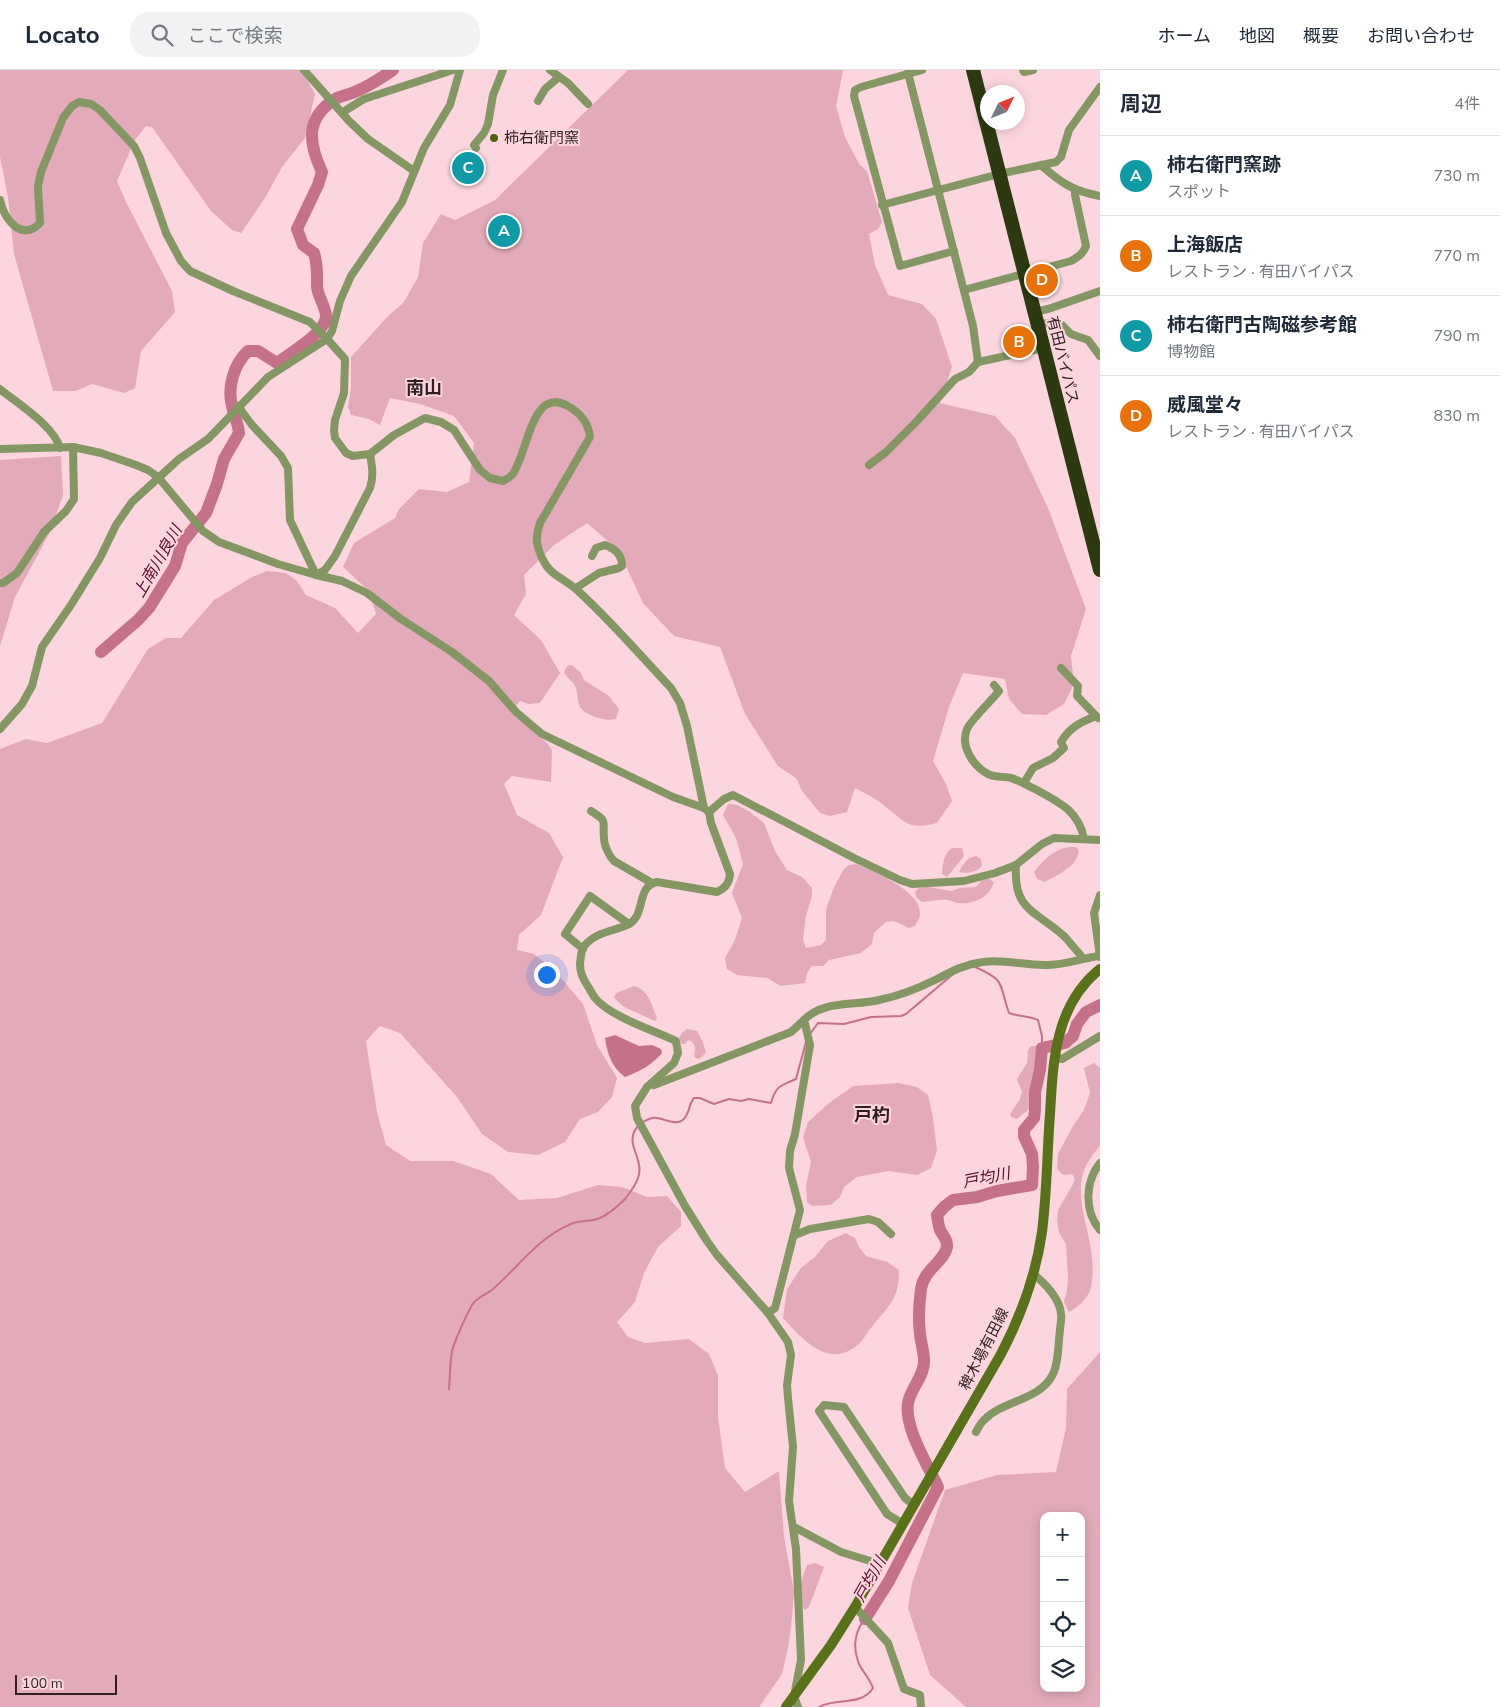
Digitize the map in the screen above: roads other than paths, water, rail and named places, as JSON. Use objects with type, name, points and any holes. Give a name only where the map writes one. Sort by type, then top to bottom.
[{"type":"highway","name":"有田バイパス","points":[[973,70],[1100,570]]},
{"type":"main road","name":"稗木場有田線","points":[[786,1707],[831,1644],[880,1564],[1016,1326],[1033,1274],[1042,1229],[1054,1056],[1057,1039],[1063,1020],[1072,1003],[1080,990],[1100,968]]},
{"type":"street","points":[[304,70],[368,139],[414,170]]},
{"type":"street","points":[[343,112],[364,99],[453,70]]},
{"type":"street","points":[[0,729],[22,704],[32,686],[42,647],[86,581],[116,526],[132,502],[179,459],[208,440],[238,406],[268,377],[332,331],[340,300],[351,276],[402,202],[424,148],[450,105],[460,70]]},
{"type":"street","points":[[476,148],[474,145],[484,133],[488,124],[493,95],[503,70]]},
{"type":"street","points":[[550,70],[568,83],[588,104]]},
{"type":"street","points":[[922,70],[861,87],[855,90],[854,96],[900,266],[954,251]]},
{"type":"street","points":[[1024,70],[1024,72],[1033,70]]},
{"type":"street","points":[[908,73],[973,326],[978,362]]},
{"type":"street","points":[[538,101],[545,89],[559,77]]},
{"type":"street","points":[[882,205],[999,174],[1056,162],[1061,158],[1069,130],[1100,87]]},
{"type":"street","points":[[0,200],[5,215],[12,225],[23,230],[31,230],[40,223],[38,186],[41,172],[63,118],[72,106],[79,102],[92,104],[134,146],[166,232],[181,261],[190,271],[233,291],[310,322],[345,358],[344,393],[335,420],[335,438],[342,449],[352,456],[370,454],[394,435],[425,418],[441,422],[454,430],[480,470],[490,478],[503,482],[514,473],[535,416],[541,407],[548,403],[560,403],[574,410],[585,419],[590,437],[540,523],[536,534],[543,560],[551,572],[576,588],[670,688],[680,703],[706,810],[728,866],[730,882],[717,892],[657,882],[652,883],[644,891],[638,915],[634,920],[629,924],[598,935],[586,944],[581,953],[580,968],[583,979],[596,999],[611,1011],[676,1041],[678,1053],[674,1063],[647,1087],[635,1106],[637,1118],[707,1241],[768,1313],[788,1342],[791,1356],[787,1391],[793,1448],[788,1501],[794,1527],[796,1549],[801,1660],[794,1696],[798,1707]]},
{"type":"street","points":[[1041,165],[1059,181],[1075,189],[1100,196]]},
{"type":"street","points":[[964,290],[1071,261],[1084,251],[1086,246],[1075,189]]},
{"type":"street","points":[[1035,318],[1048,309],[1100,291]]},
{"type":"street","points":[[1035,318],[1062,325],[1071,334],[1088,340],[1100,356]]},
{"type":"street","points":[[869,465],[886,452],[916,422],[955,379],[969,372],[978,362],[1043,348]]},
{"type":"street","points":[[0,389],[40,422],[58,440],[60,448]]},
{"type":"street","points":[[238,406],[252,425],[281,456],[288,468],[290,520],[316,574]]},
{"type":"street","points":[[0,583],[3,583],[17,573],[44,532],[66,512],[74,499],[73,447]]},
{"type":"street","points":[[0,449],[73,447],[102,453],[148,470],[158,477],[203,531],[219,542],[278,564],[342,581],[367,593],[452,652],[489,681],[516,712],[542,734],[673,797],[706,810]]},
{"type":"street","points":[[316,574],[325,570],[335,556],[370,488],[373,481],[373,473],[370,454]]},
{"type":"street","points":[[576,588],[600,574],[622,566],[620,555],[614,548],[605,545],[596,548],[592,556]]},
{"type":"street","points":[[1024,783],[1033,768],[1053,758],[1064,748],[1062,742],[1065,735],[1078,723],[1098,718],[1077,696],[1078,686],[1061,668]]},
{"type":"street","points":[[994,685],[999,691],[967,728],[965,738],[967,750],[973,762],[990,775],[1011,778],[1024,783],[1061,803],[1078,821],[1084,839]]},
{"type":"street","points":[[706,810],[733,795],[854,858],[912,884],[964,881],[996,873],[1016,864],[1042,844],[1054,838],[1100,840]]},
{"type":"street","points":[[590,811],[600,816],[604,822],[604,839],[610,857],[652,883]]},
{"type":"street","points":[[1016,864],[1015,882],[1021,901],[1034,915],[1064,937],[1083,958]]},
{"type":"street","points":[[647,1087],[791,1032],[809,1014],[825,1007],[879,1000],[899,994],[966,964],[992,961],[1044,965],[1064,964],[1083,958],[1100,956],[1094,912],[1100,895]]},
{"type":"street","points":[[583,949],[565,934],[590,896],[629,924]]},
{"type":"street","points":[[768,1313],[775,1308],[800,1210],[788,1168],[791,1142],[796,1134],[810,1045],[804,1020]]},
{"type":"street","points":[[1054,1056],[1062,1059],[1100,1036]]},
{"type":"street","points":[[1100,1163],[1091,1179],[1088,1202],[1093,1218],[1100,1230]]},
{"type":"street","points":[[795,1235],[810,1229],[869,1219],[878,1222],[891,1234]]},
{"type":"street","points":[[976,1432],[985,1419],[1039,1389],[1052,1377],[1056,1366],[1062,1315],[1060,1306],[1053,1295],[1033,1274]]},
{"type":"street","points":[[903,1524],[887,1514],[820,1411],[824,1405],[844,1407],[905,1498],[914,1505]]},
{"type":"street","points":[[794,1527],[841,1552],[880,1564]]},
{"type":"street","points":[[854,1607],[888,1643],[904,1690],[920,1695],[921,1707]]},
{"type":"waterway","name":"上南川良川","points":[[101,652],[149,608],[175,566],[182,543],[206,513],[224,459],[239,433],[230,391],[235,369],[243,356],[248,351],[258,351],[277,363],[314,336],[324,322],[326,313],[317,287],[317,266],[314,253],[303,245],[297,229],[318,185],[322,172],[312,140],[314,122],[319,113],[337,98],[354,93],[393,70]]},
{"type":"waterway","points":[[973,966],[991,975],[1000,984],[1009,1013],[1038,1020],[1042,1036],[1042,1048]]},
{"type":"waterway","points":[[810,1034],[818,1023],[844,1024],[871,1017],[901,1016],[906,1014],[952,975]]},
{"type":"waterway","name":"戸均川","points":[[865,1619],[889,1581],[938,1487],[912,1432],[908,1409],[909,1399],[924,1365],[919,1323],[921,1289],[926,1276],[942,1257],[947,1247],[946,1240],[939,1228],[937,1215],[953,1200],[977,1197],[997,1191],[1032,1185],[1032,1154],[1024,1136],[1024,1130],[1034,1118],[1035,1092],[1042,1048],[1065,1043],[1073,1036],[1077,1024],[1086,1012],[1100,1005]]},
{"type":"waterway","points":[[641,1123],[652,1118],[679,1122],[686,1116],[694,1098],[700,1098],[714,1104],[729,1099],[741,1101],[749,1099],[771,1103],[777,1089],[796,1079],[806,1042]]},
{"type":"waterway","points":[[449,1389],[452,1351],[474,1303],[493,1289],[539,1244],[559,1230],[574,1223],[605,1216],[631,1192],[640,1170],[633,1146],[633,1136],[638,1126]]},
{"type":"waterway","points":[[819,1707],[833,1702],[862,1698],[873,1688],[859,1664],[856,1653],[856,1637],[863,1621]]},
{"type":"place","name":"柿右衛門窯","points":[[494,138]]},
{"type":"place","name":"柿右衛門古陶磁参考館","points":[[468,168]]},
{"type":"place","name":"柿右衛門窯跡","points":[[504,231]]},
{"type":"place","name":"威風堂々","points":[[1042,280]]},
{"type":"place","name":"上海飯店","points":[[1019,342]]},
{"type":"district","name":"南山","points":[[424,388]]},
{"type":"district","name":"戸杓","points":[[872,1115]]}]
